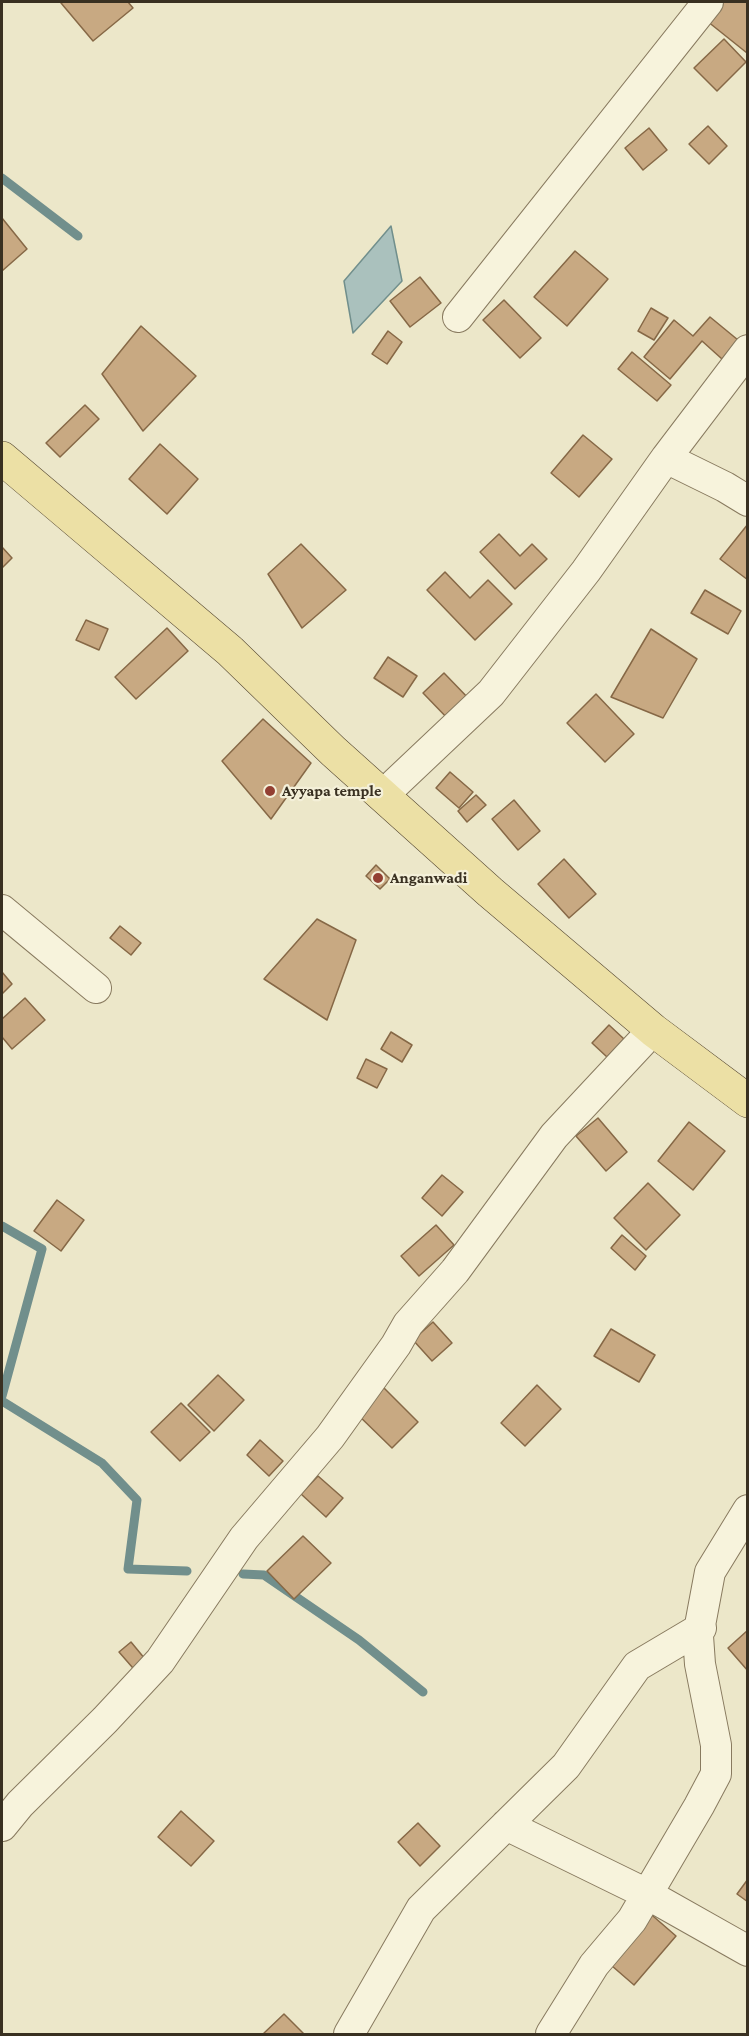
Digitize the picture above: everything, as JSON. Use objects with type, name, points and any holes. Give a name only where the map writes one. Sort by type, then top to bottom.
[{"type":"main road","points":[[2,458],[230,651],[382,796],[490,892],[653,1030],[747,1101]]},
{"type":"street","points":[[458,317],[708,2]]},
{"type":"street","points":[[382,796],[491,693],[586,571],[666,458],[747,350]]},
{"type":"street","points":[[666,458],[725,487],[747,501]]},
{"type":"street","points":[[2,910],[96,988]]},
{"type":"street","points":[[2,1826],[20,1804],[105,1720],[160,1661],[244,1538],[330,1437],[396,1345],[408,1324],[455,1271],[554,1136],[653,1030]]},
{"type":"street","points":[[551,2034],[594,1965],[632,1920],[716,1774],[716,1745],[700,1664],[698,1636],[710,1572],[747,1510]]},
{"type":"street","points":[[349,2034],[421,1909],[566,1766],[637,1666],[701,1628]]},
{"type":"street","points":[[506,1825],[647,1894],[747,1951]]},
{"type":"water","points":[[391,226],[402,281],[353,333],[344,281]]},
{"type":"building","points":[[128,2],[133,8],[93,41],[61,3]]},
{"type":"building","points":[[721,2],[748,2],[747,53],[707,21]]},
{"type":"building","points":[[724,39],[746,62],[717,91],[694,68]]},
{"type":"building","points":[[708,126],[727,146],[709,164],[689,144]]},
{"type":"building","points":[[649,128],[667,150],[643,170],[625,148]]},
{"type":"building","points":[[2,218],[27,249],[2,271]]},
{"type":"building","points":[[575,251],[608,279],[567,326],[534,297]]},
{"type":"building","points":[[420,277],[441,303],[410,327],[390,301]]},
{"type":"building","points":[[504,300],[541,338],[520,358],[483,320]]},
{"type":"building","points":[[651,308],[668,318],[654,340],[638,331]]},
{"type":"building","points":[[710,317],[738,340],[722,359],[702,341],[670,379],[644,357],[674,320],[693,336]]},
{"type":"building","points":[[141,326],[196,376],[143,431],[102,374]]},
{"type":"building","points":[[388,331],[402,342],[387,364],[372,354]]},
{"type":"building","points":[[632,352],[671,385],[657,401],[618,369]]},
{"type":"building","points":[[85,405],[99,419],[60,457],[46,443]]},
{"type":"building","points":[[583,435],[612,459],[579,497],[551,473]]},
{"type":"building","points":[[160,444],[198,479],[167,514],[129,479]]},
{"type":"building","points":[[748,524],[748,580],[720,559]]},
{"type":"building","points":[[499,534],[520,556],[532,544],[547,559],[515,589],[480,552]]},
{"type":"building","points":[[301,544],[346,590],[302,628],[268,574]]},
{"type":"building","points":[[2,547],[12,558],[2,568]]},
{"type":"building","points":[[445,572],[470,598],[488,580],[512,604],[475,640],[427,590]]},
{"type":"building","points":[[705,590],[741,611],[728,634],[691,613]]},
{"type":"building","points":[[86,620],[108,629],[99,650],[76,640]]},
{"type":"building","points":[[167,628],[188,651],[136,699],[115,677]]},
{"type":"building","points":[[651,629],[697,659],[663,718],[611,697]]},
{"type":"building","points":[[388,657],[417,676],[403,697],[374,678]]},
{"type":"building","points":[[444,673],[472,702],[451,722],[423,693]]},
{"type":"building","points":[[596,694],[634,734],[605,762],[567,723]]},
{"type":"building","name":"Ayyapa temple","points":[[263,719],[311,763],[271,819],[222,761]]},
{"type":"building","points":[[450,772],[473,792],[459,808],[436,788]]},
{"type":"building","points":[[476,795],[486,805],[467,822],[458,811]]},
{"type":"building","points":[[514,800],[540,831],[518,850],[492,819]]},
{"type":"building","points":[[564,859],[596,894],[569,918],[538,884]]},
{"type":"building","name":"Anganwadi","points":[[376,865],[390,879],[380,889],[366,876]]},
{"type":"building","points":[[317,919],[356,940],[327,1020],[264,979]]},
{"type":"building","points":[[120,926],[141,943],[131,955],[110,938]]},
{"type":"building","points":[[2,972],[12,984],[2,994]]},
{"type":"building","points":[[25,998],[45,1020],[12,1049],[2,1037],[2,1019]]},
{"type":"building","points":[[609,1025],[624,1039],[607,1057],[592,1043]]},
{"type":"building","points":[[391,1032],[412,1045],[402,1062],[381,1049]]},
{"type":"building","points":[[366,1059],[387,1069],[377,1088],[357,1078]]},
{"type":"building","points":[[598,1118],[627,1152],[606,1171],[576,1136]]},
{"type":"building","points":[[689,1122],[725,1151],[693,1190],[658,1161]]},
{"type":"building","points":[[442,1175],[463,1192],[442,1216],[422,1198]]},
{"type":"building","points":[[648,1183],[680,1215],[646,1250],[614,1218]]},
{"type":"building","points":[[57,1200],[84,1220],[61,1251],[34,1231]]},
{"type":"building","points":[[436,1225],[454,1245],[419,1276],[401,1256]]},
{"type":"building","points":[[622,1235],[646,1256],[635,1270],[611,1248]]},
{"type":"building","points":[[433,1322],[452,1343],[432,1361],[413,1340]]},
{"type":"building","points":[[611,1329],[655,1355],[639,1382],[594,1356]]},
{"type":"building","points":[[218,1375],[244,1400],[214,1431],[188,1405]]},
{"type":"building","points":[[380,1384],[418,1422],[392,1448],[354,1411]]},
{"type":"building","points":[[537,1385],[561,1409],[525,1446],[501,1423]]},
{"type":"building","points":[[181,1403],[210,1432],[180,1461],[151,1432]]},
{"type":"building","points":[[260,1440],[283,1461],[269,1476],[247,1455]]},
{"type":"building","points":[[318,1476],[343,1498],[326,1517],[301,1494]]},
{"type":"building","points":[[303,1536],[331,1563],[294,1599],[267,1571]]},
{"type":"building","points":[[748,1630],[748,1671],[728,1648]]},
{"type":"building","points":[[131,1642],[150,1665],[139,1675],[119,1652]]},
{"type":"building","points":[[181,1811],[214,1841],[191,1866],[158,1837]]},
{"type":"building","points":[[418,1823],[440,1846],[420,1866],[398,1842]]},
{"type":"building","points":[[748,1879],[748,1902],[737,1894]]},
{"type":"building","points":[[646,1910],[676,1936],[634,1985],[604,1959]]},
{"type":"building","points":[[284,2014],[304,2034],[263,2034]]},
{"type":"waterway","points":[[2,178],[78,236]]},
{"type":"waterway","points":[[2,1226],[42,1249],[2,1396]]},
{"type":"waterway","points":[[2,1401],[102,1463],[137,1500],[128,1569],[187,1571]]},
{"type":"waterway","points":[[243,1574],[264,1575],[359,1640],[423,1692]]},
{"type":"place","name":"Ayyapa temple","points":[[270,791]]},
{"type":"place","name":"Anganwadi","points":[[378,878]]}]
